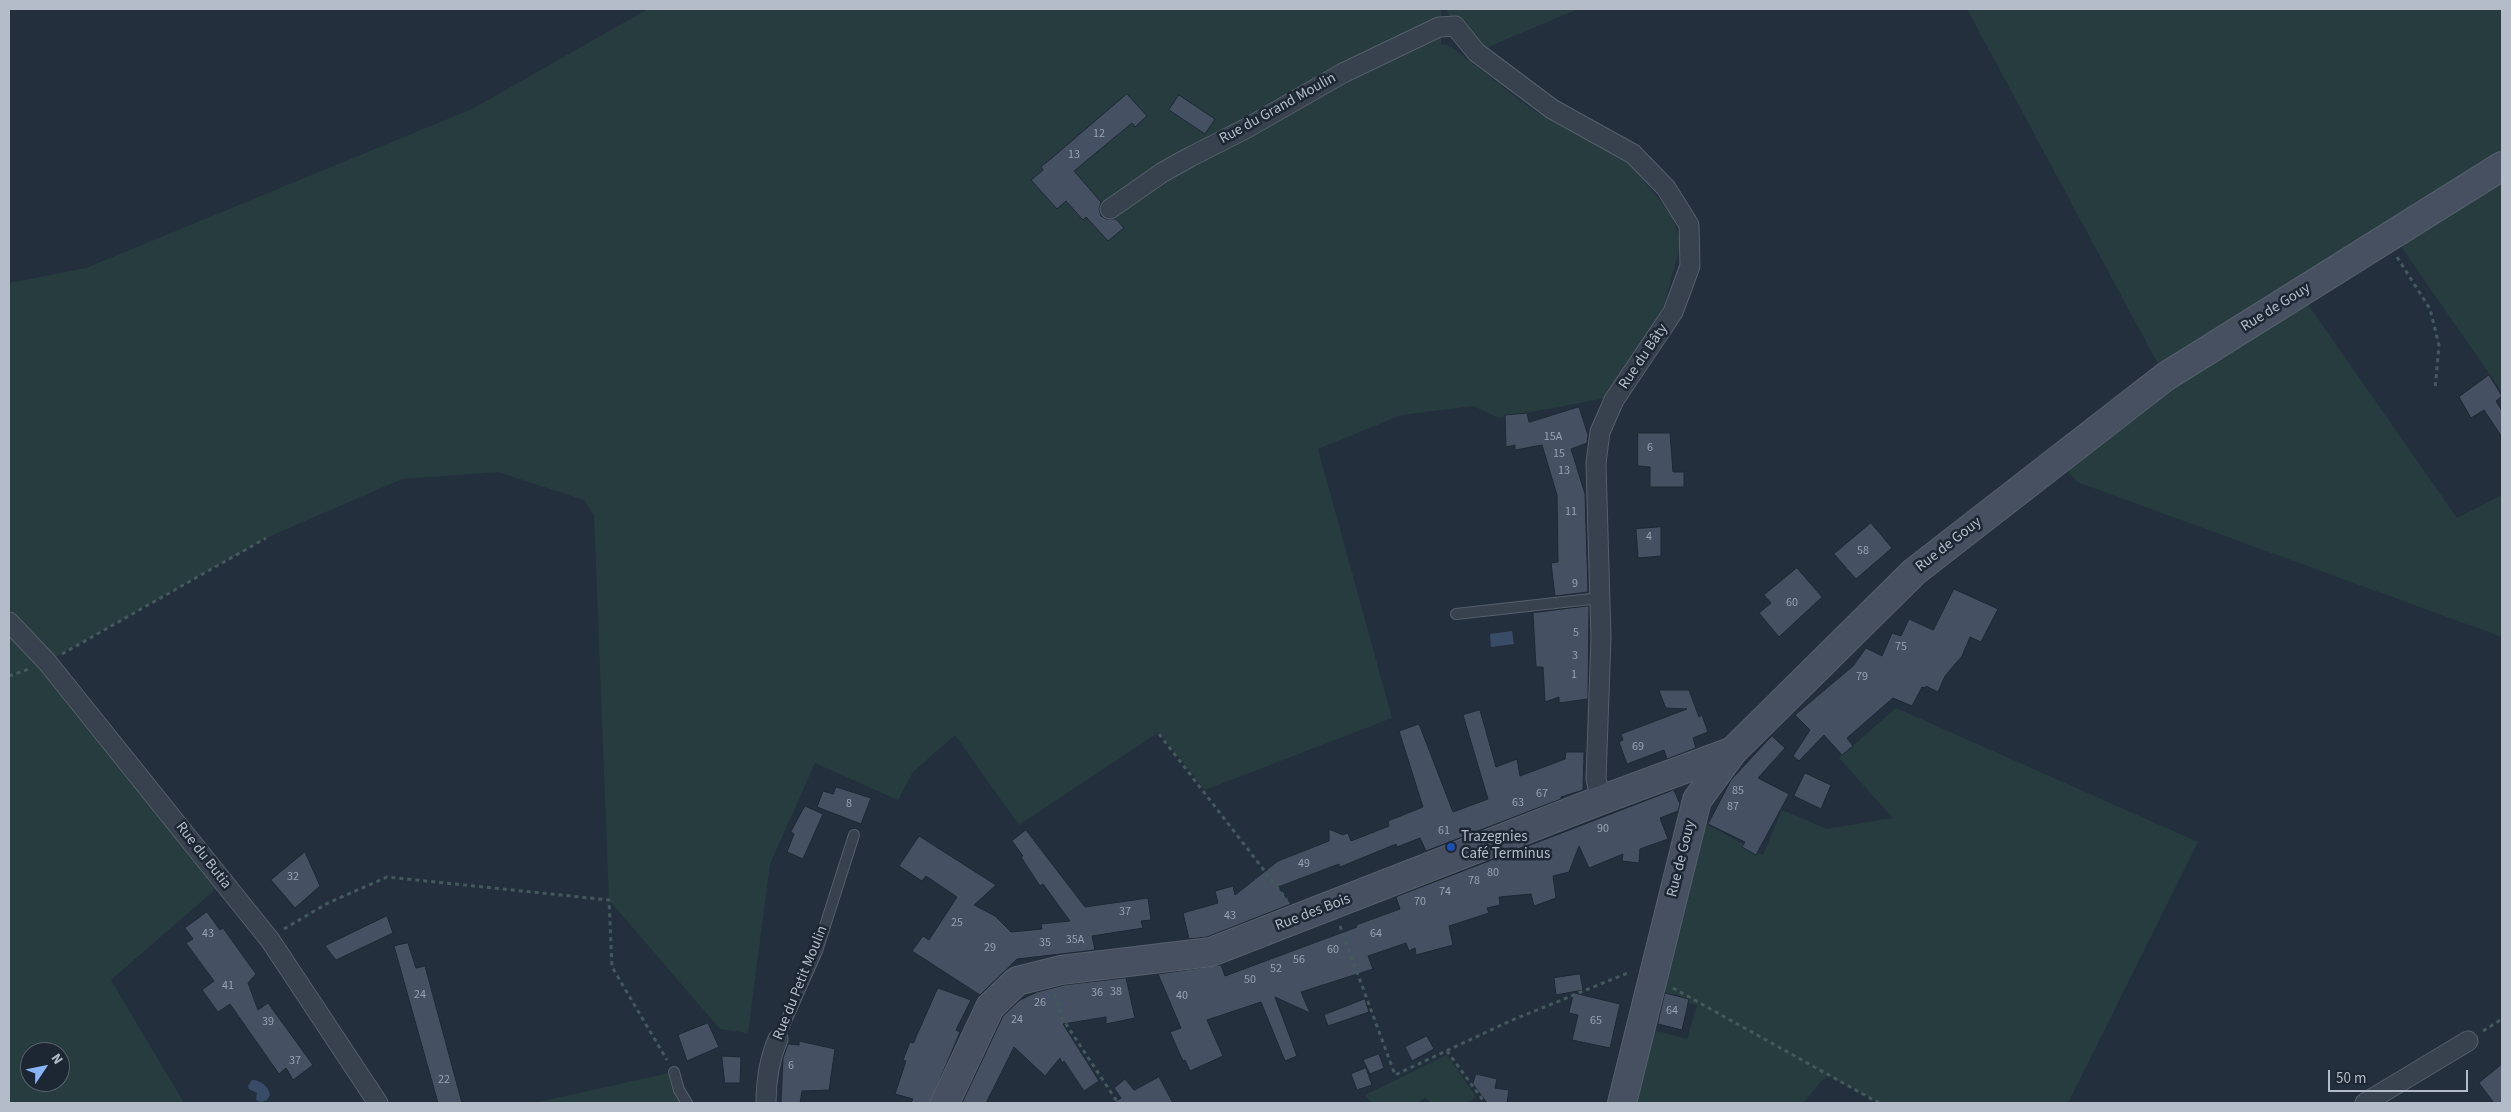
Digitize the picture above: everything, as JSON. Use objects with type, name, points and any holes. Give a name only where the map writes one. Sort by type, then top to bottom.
[{"type":"street","name":"Rue du Grand Moulin","points":[[1110,209],[1163,172],[1343,73],[1439,27],[1455,26]]},
{"type":"street","name":"Rue du Bâty","points":[[1455,26],[1476,52],[1552,109],[1633,154],[1666,188],[1689,225],[1690,266],[1673,312],[1614,400],[1600,432],[1596,463],[1602,638],[1596,779],[1601,800]]},
{"type":"street","name":"Rue de Gouy","points":[[1622,1103],[1696,800],[1733,751],[1921,566],[2165,377],[2502,166]]},
{"type":"street","name":"Rue du Butia","points":[[9,622],[47,662],[270,940],[378,1103]]},
{"type":"street","name":"Rue des Bois","points":[[945,1103],[990,1007],[1017,981],[1046,974],[1211,952],[1601,800],[1733,751]]},
{"type":"street","name":"Rue du Petit Moulin","points":[[766,1103],[766,1080],[771,1055],[778,1038]]},
{"type":"street","points":[[2365,1103],[2468,1041]]},
{"type":"lane","points":[[1456,614],[1600,598]]},
{"type":"lane","name":"Rue du Petit Moulin","points":[[778,1038],[817,951],[854,835]]},
{"type":"lane","points":[[674,1072],[679,1090],[687,1103]]},
{"type":"path","points":[[2385,239],[2430,309],[2439,345],[2435,390]]},
{"type":"path","points":[[9,676],[47,662],[266,538]]},
{"type":"path","points":[[1159,734],[1301,918]]},
{"type":"path","points":[[270,940],[296,920],[387,876],[609,900],[612,967],[674,1072]]},
{"type":"path","points":[[1332,906],[1395,1075],[1527,1014],[1634,971],[1653,977],[1879,1103]]},
{"type":"path","points":[[1046,974],[1062,1018],[1118,1103]]},
{"type":"path","points":[[2468,1041],[2502,1019]]},
{"type":"path","points":[[1447,1051],[1485,1103]]},
{"type":"green space","points":[[648,9],[1441,9],[1441,44],[1450,46],[1530,108],[1629,163],[1672,215],[1681,243],[1664,306],[1606,398],[1499,418],[1473,406],[1401,415],[1318,449],[1392,718],[1205,790],[1159,732],[1019,825],[955,735],[913,772],[898,800],[815,763],[770,864],[748,1033],[720,1029],[609,900],[594,515],[584,500],[498,472],[402,479],[266,538],[47,662],[224,882],[111,980],[184,1103],[9,1103],[9,283],[86,268],[472,109]]},
{"type":"green space","points":[[1446,9],[1578,9],[1476,52],[1455,26]]},
{"type":"green space","points":[[1967,9],[2502,9],[2502,392],[2393,235],[2300,293],[2457,518],[2502,495],[2502,637],[2077,482],[2059,460],[2165,377]]},
{"type":"green space","points":[[1896,708],[2198,842],[2068,1103],[1879,1103],[1827,1075],[1803,1103],[1634,1103],[1650,1029],[1687,1039],[1697,1005],[1658,995],[1704,823],[1763,855],[1782,810],[1827,829],[1893,818],[1839,758]]},
{"type":"green space","points":[[1447,1055],[1476,1097],[1468,1103],[1430,1103],[1425,1097],[1418,1103],[1372,1103],[1365,1095]]},
{"type":"green space","points":[[674,1072],[687,1103],[534,1103]]},
{"type":"water","points":[[1512,631],[1514,644],[1491,647],[1490,634]]},
{"type":"water","points":[[252,1080],[258,1081],[266,1087],[270,1095],[267,1100],[261,1102],[256,1100],[257,1093],[249,1089],[248,1086]]},
{"type":"building","points":[[1127,94],[1147,116],[1135,127],[1132,123],[1074,171],[1101,202],[1099,209],[1101,216],[1106,219],[1116,219],[1124,228],[1108,241],[1086,217],[1083,220],[1066,201],[1057,209],[1031,180],[1043,170],[1041,167]]},
{"type":"building","points":[[1179,95],[1215,119],[1205,134],[1169,110]]},
{"type":"building","points":[[2489,375],[2502,396],[2496,401],[2502,411],[2502,437],[2484,410],[2471,418],[2459,397]]},
{"type":"building","points":[[1579,407],[1588,435],[1587,443],[1571,449],[1585,494],[1588,592],[1555,596],[1551,563],[1558,562],[1557,495],[1542,445],[1515,450],[1515,445],[1506,447],[1505,415],[1527,413],[1529,422]]},
{"type":"building","points":[[1638,433],[1670,433],[1673,472],[1684,472],[1684,487],[1650,487],[1650,467],[1638,466]]},
{"type":"building","points":[[1871,523],[1892,548],[1856,579],[1834,554]]},
{"type":"building","points":[[1661,527],[1661,556],[1638,558],[1636,529]]},
{"type":"building","points":[[1797,568],[1822,597],[1779,637],[1759,613],[1771,603],[1764,595]]},
{"type":"building","points":[[1954,589],[1998,609],[1981,642],[1970,637],[1962,656],[1945,676],[1938,692],[1926,686],[1926,688],[1922,687],[1912,706],[1893,698],[1847,738],[1853,746],[1842,755],[1824,735],[1799,761],[1793,756],[1810,730],[1795,715],[1853,666],[1866,648],[1882,656],[1892,633],[1901,636],[1909,619],[1933,630]]},
{"type":"building","points":[[1589,606],[1588,699],[1559,703],[1559,697],[1545,702],[1543,667],[1536,667],[1533,613]]},
{"type":"building","points":[[1659,690],[1689,690],[1699,717],[1702,715],[1708,732],[1693,738],[1696,748],[1667,759],[1664,750],[1627,764],[1619,742],[1623,740],[1621,734],[1687,709],[1666,708]]},
{"type":"building","points":[[1480,710],[1496,767],[1517,759],[1520,776],[1565,759],[1566,752],[1584,752],[1583,790],[1426,851],[1420,838],[1397,847],[1396,844],[1340,867],[1339,864],[1278,887],[1291,904],[1207,937],[1189,939],[1183,913],[1218,903],[1215,891],[1233,886],[1235,895],[1278,861],[1329,841],[1329,829],[1343,835],[1348,833],[1351,841],[1389,826],[1388,821],[1423,807],[1399,731],[1419,724],[1453,812],[1488,799],[1463,715]]},
{"type":"building","points":[[1772,736],[1785,748],[1758,778],[1789,794],[1756,855],[1742,847],[1745,842],[1708,824],[1731,780]]},
{"type":"building","points":[[1805,773],[1831,785],[1821,809],[1794,796]]},
{"type":"building","points":[[836,787],[871,798],[861,824],[817,807],[823,791],[833,794]]},
{"type":"building","points":[[1674,790],[1680,804],[1678,811],[1660,818],[1668,839],[1640,849],[1639,863],[1622,861],[1623,854],[1589,868],[1579,846],[1569,872],[1553,876],[1556,898],[1534,906],[1531,894],[1499,897],[1500,905],[1487,908],[1489,913],[1449,926],[1453,945],[1416,955],[1415,948],[1409,951],[1406,943],[1368,956],[1373,969],[1301,992],[1310,1013],[1275,997],[1297,1056],[1285,1061],[1261,1002],[1207,1020],[1223,1056],[1190,1071],[1185,1060],[1183,1061],[1170,1032],[1181,1028],[1158,974],[1221,965],[1225,976],[1400,909],[1396,897]]},
{"type":"building","points":[[805,806],[823,814],[803,859],[787,852],[794,834],[791,832]]},
{"type":"building","points":[[1026,830],[1085,907],[1148,898],[1151,920],[1141,921],[1143,928],[1092,936],[1095,950],[1017,959],[980,995],[912,951],[923,936],[929,940],[957,897],[926,876],[922,881],[899,866],[919,836],[996,885],[974,905],[995,916],[1011,932],[1042,929],[1041,924],[1070,921],[1043,884],[1040,886],[1012,841]]},
{"type":"building","points":[[305,852],[320,886],[295,908],[271,880]]},
{"type":"building","points":[[207,912],[220,930],[223,928],[256,974],[248,983],[258,1010],[268,1003],[313,1065],[293,1080],[286,1068],[279,1074],[230,1004],[218,1012],[202,990],[214,981],[186,943],[193,939],[185,928]]},
{"type":"building","points":[[387,916],[393,933],[336,960],[325,946]]},
{"type":"building","points":[[408,943],[416,968],[425,966],[462,1103],[438,1103],[394,946]]},
{"type":"building","points":[[1580,974],[1583,990],[1556,995],[1554,978]]},
{"type":"building","points":[[1126,978],[1135,1018],[1106,1024],[1106,1017],[1063,1024],[1099,1081],[1084,1091],[1060,1058],[1045,1076],[1014,1047],[986,1103],[962,1103],[1003,1016],[1020,1000],[1037,992],[1064,985]]},
{"type":"building","points":[[938,988],[971,1000],[956,1030],[960,1032],[930,1103],[911,1103],[913,1099],[895,1094],[906,1061],[903,1060],[910,1042],[913,1043]]},
{"type":"building","points":[[1574,993],[1620,1004],[1610,1048],[1572,1040],[1578,1015],[1569,1013]]},
{"type":"building","points":[[1665,993],[1689,999],[1682,1030],[1658,1024]]},
{"type":"building","points":[[1365,999],[1369,1012],[1328,1026],[1324,1015]]},
{"type":"building","points":[[708,1023],[719,1047],[687,1061],[678,1035]]},
{"type":"building","points":[[1427,1036],[1434,1049],[1412,1061],[1405,1047]]},
{"type":"building","points":[[799,1041],[835,1049],[829,1090],[802,1091],[800,1103],[781,1103],[783,1058],[788,1044],[799,1045]]},
{"type":"building","points":[[1379,1054],[1384,1068],[1370,1074],[1363,1060]]},
{"type":"building","points":[[722,1056],[741,1057],[740,1083],[725,1083]]},
{"type":"building","points":[[2502,1064],[2502,1103],[2494,1103],[2479,1083]]},
{"type":"building","points":[[1366,1068],[1372,1085],[1357,1090],[1351,1074]]},
{"type":"building","points":[[1476,1074],[1497,1079],[1495,1088],[1509,1090],[1507,1103],[1487,1103],[1473,1084]]},
{"type":"building","points":[[1159,1077],[1173,1103],[1112,1103],[1121,1098],[1114,1088],[1125,1079],[1134,1090]]},
{"type":"place","name":"Trazegnies Café Terminus","points":[[1451,847]]}]
